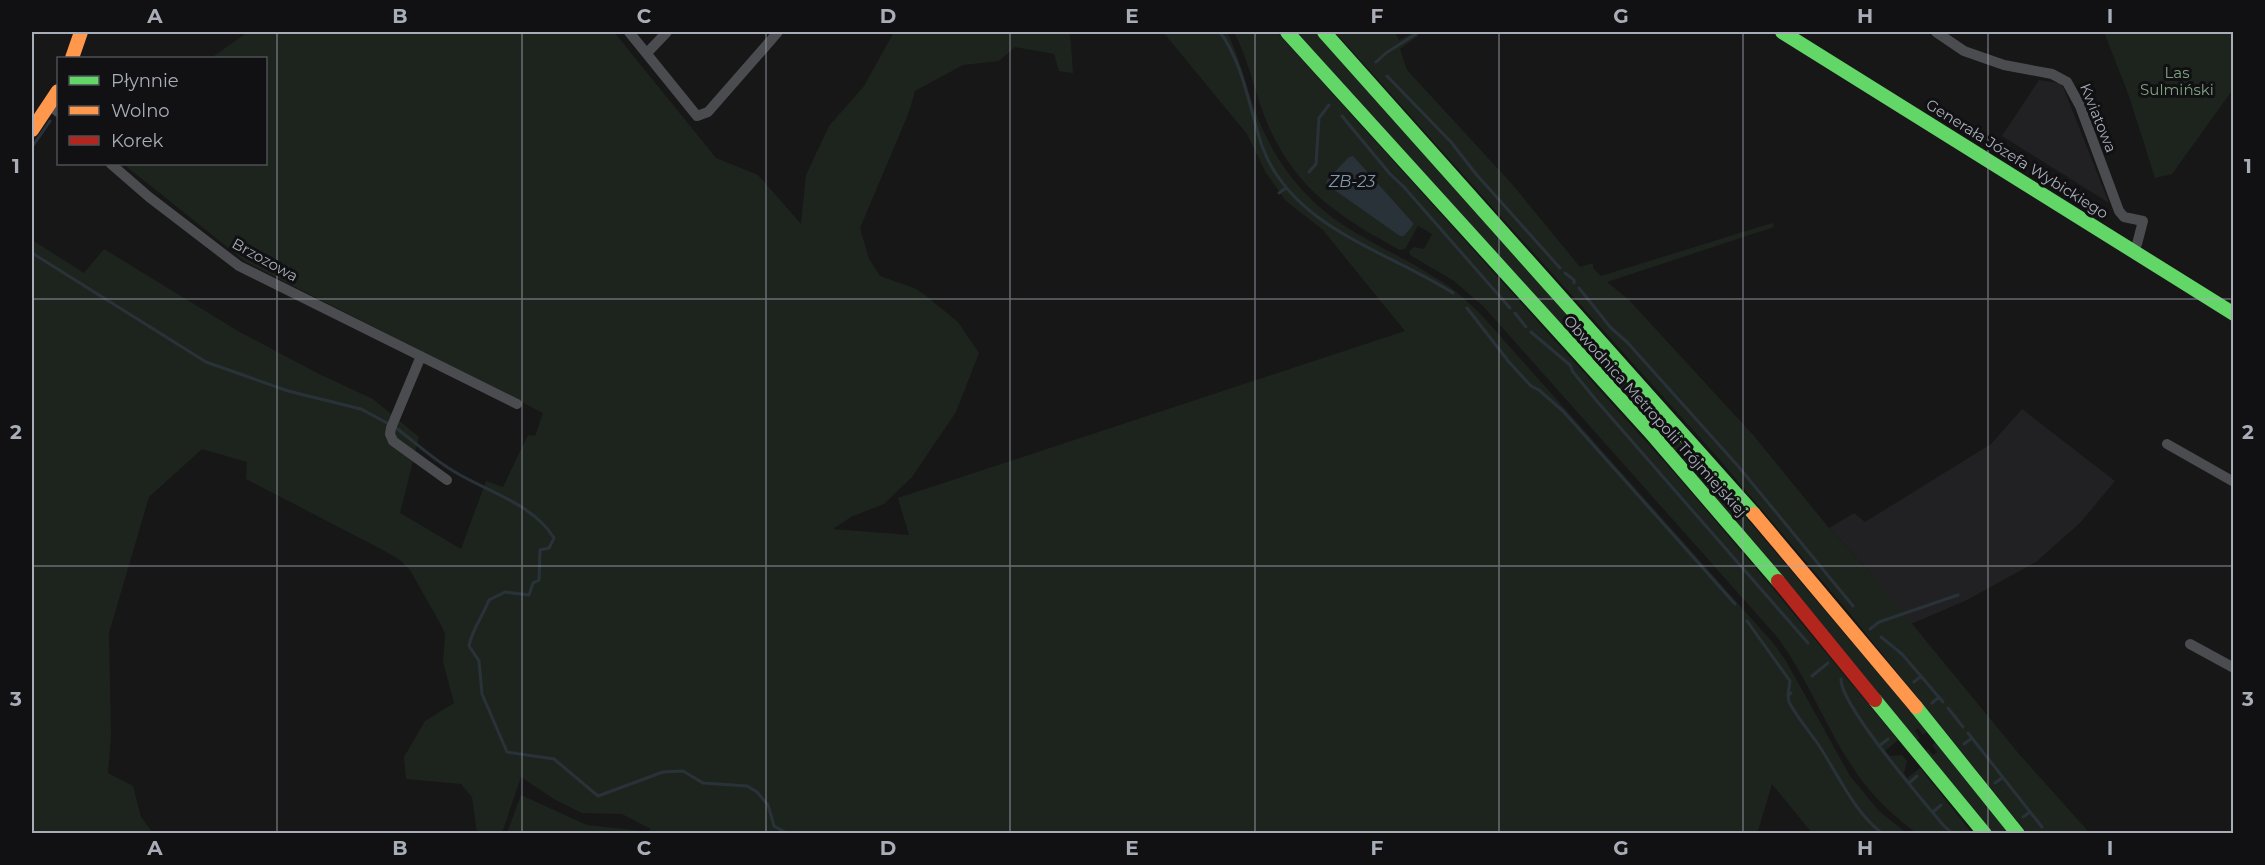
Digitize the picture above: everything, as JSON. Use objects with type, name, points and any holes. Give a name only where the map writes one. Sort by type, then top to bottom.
[{"type":"main road","points":[[72,57],[81,32]]},
{"type":"main road","name":"Obwodnica Metropolii Trójmiejskiej","points":[[1287,32],[1650,432],[1770,571],[1984,834]]},
{"type":"main road","name":"Obwodnica Metropolii Trójmiejskiej","points":[[1324,32],[1714,466],[1790,554],[2018,834]]},
{"type":"main road","name":"Generała Józefa Wybickiego","points":[[1782,32],[2234,314]]},
{"type":"main road","points":[[32,130],[54,109]]},
{"type":"street","points":[[629,32],[697,116],[708,112],[778,32]]},
{"type":"street","points":[[647,53],[667,32]]},
{"type":"street","name":"Kwiatowa","points":[[1936,32],[1964,51],[2004,65],[2052,74],[2067,82],[2080,106],[2119,211],[2124,217],[2143,221],[2137,244],[2133,250]]},
{"type":"street","name":"Brzozowa","points":[[112,165],[149,197],[239,266],[518,404]]},
{"type":"street","points":[[421,356],[390,434],[393,441],[447,480]]},
{"type":"street","points":[[2167,444],[2234,482]]},
{"type":"street","points":[[2190,644],[2234,668]]},
{"type":"shaded area","points":[[2039,80],[2059,83],[2063,87],[2109,203],[2002,136]]},
{"type":"shaded area","points":[[2022,409],[2115,481],[2080,523],[2036,562],[1967,600],[1911,624],[1867,569],[1829,528],[1854,513],[1865,522],[1991,444]]},
{"type":"green space","points":[[248,32],[614,32],[716,158],[758,175],[801,224],[806,175],[829,126],[864,86],[894,32],[1070,32],[1073,73],[1059,71],[1054,54],[1015,47],[999,61],[963,65],[915,91],[909,112],[860,228],[869,259],[880,276],[914,288],[925,295],[958,322],[979,353],[956,412],[912,477],[884,504],[851,517],[833,529],[909,535],[898,498],[1405,331],[1322,229],[1286,201],[1266,173],[1247,134],[1163,32],[1227,32],[1265,135],[1283,166],[1298,185],[1335,220],[1443,282],[1485,319],[1774,644],[1786,661],[1850,776],[1878,810],[1906,833],[1812,833],[1772,784],[1757,834],[644,834],[651,829],[622,814],[582,813],[554,799],[521,777],[502,833],[477,833],[472,797],[461,784],[406,779],[404,757],[425,721],[454,703],[443,662],[445,634],[410,570],[400,560],[381,549],[246,479],[247,462],[202,449],[149,497],[109,633],[111,736],[108,773],[133,786],[141,817],[153,833],[32,833],[32,240],[84,273],[104,249],[238,331],[319,374],[373,399],[419,437],[400,513],[461,549],[486,481],[503,487],[528,435],[535,436],[543,413],[246,262],[127,167],[128,165],[267,165],[267,57],[212,57]]},
{"type":"green space","points":[[1234,32],[1277,32],[1677,476],[1770,585],[1898,740],[1885,751],[1890,756],[1902,755],[1907,761],[1904,773],[1907,778],[1920,768],[1972,833],[1916,833],[1875,796],[1851,765],[1790,655],[1778,638],[1484,307],[1454,281],[1410,255],[1409,251],[1414,247],[1424,249],[1432,234],[1418,226],[1405,249],[1400,250],[1356,225],[1319,197],[1303,181],[1276,142]]},
{"type":"green space","points":[[1295,32],[1317,32],[1615,363],[1927,731],[1923,735],[1918,728],[1915,731],[1920,738],[1915,741]]},
{"type":"green space","points":[[1335,32],[1395,32],[1399,40],[1415,32],[1418,36],[1400,49],[1407,70],[1512,184],[1580,267],[1593,263],[1593,268],[1601,276],[1772,223],[1774,227],[1607,282],[1629,300],[1754,436],[2019,754],[2087,830],[2087,833],[2027,833],[1850,614],[1719,459]]},
{"type":"green space","name":"Las Sulmiński","points":[[2104,32],[2233,32],[2233,92],[2172,174],[2155,178],[2129,96]]},
{"type":"green space","points":[[1936,742],[2009,833],[1990,833],[1924,752],[1928,749],[1933,755],[1937,752],[1932,745]]},
{"type":"green space","points":[[521,795],[587,825],[641,831],[636,834],[507,833]]},
{"type":"water","name":"ZB-23","points":[[1353,156],[1413,223],[1404,236],[1400,236],[1326,184],[1327,180],[1349,157]]},
{"type":"waterway","points":[[1220,32],[1235,58],[1262,146],[1276,174],[1295,198],[1344,234],[1453,293]]},
{"type":"waterway","points":[[1376,62],[1419,32]]},
{"type":"waterway","points":[[1387,76],[1451,142],[1476,174],[1560,268]]},
{"type":"waterway","points":[[1309,172],[1316,164],[1319,118],[1329,105]]},
{"type":"waterway","points":[[1342,116],[1390,174],[1510,308]]},
{"type":"waterway","points":[[32,147],[50,121]]},
{"type":"waterway","points":[[1279,193],[1286,188]]},
{"type":"waterway","points":[[32,253],[206,362],[288,391],[361,409],[387,423]]},
{"type":"waterway","points":[[1565,273],[1574,280],[1574,283]]},
{"type":"waterway","points":[[1579,288],[1611,328],[1627,342],[1738,466],[1853,606]]},
{"type":"waterway","points":[[1467,308],[1509,362],[1531,386],[1563,411],[1735,604]]},
{"type":"waterway","points":[[1515,313],[1526,327]]},
{"type":"waterway","points":[[1531,332],[1570,365],[1596,400],[1808,643]]},
{"type":"waterway","points":[[396,428],[447,467],[522,507],[545,526],[554,538],[549,548],[540,550],[539,580],[533,583],[529,595],[505,592],[489,600],[469,646],[479,661],[482,694],[507,752],[554,759],[598,796],[663,772],[683,771],[703,783],[747,786],[757,792],[768,805],[774,826],[788,834]]},
{"type":"waterway","points":[[1870,629],[1879,622],[1958,595]]},
{"type":"waterway","points":[[1747,621],[1790,681],[1788,695]]},
{"type":"waterway","points":[[1881,637],[1902,654],[1943,702]]},
{"type":"waterway","points":[[1812,676],[1828,663]]},
{"type":"waterway","points":[[1914,682],[1921,676]]},
{"type":"waterway","points":[[1841,679],[1844,692],[1868,731],[1919,797],[1953,834]]},
{"type":"waterway","points":[[1791,693],[1788,696],[1789,702],[1847,792],[1872,825],[1883,834]]},
{"type":"waterway","points":[[1932,703],[1939,697]]},
{"type":"waterway","points":[[1948,708],[1963,727]]},
{"type":"waterway","points":[[1968,733],[2042,827]]},
{"type":"waterway","points":[[1964,744],[1972,738]]},
{"type":"waterway","points":[[1879,746],[1888,739]]},
{"type":"waterway","points":[[1909,783],[1917,776]]},
{"type":"waterway","points":[[1995,783],[2002,778]]},
{"type":"waterway","points":[[1933,812],[1941,805]]},
{"type":"waterway","points":[[2023,817],[2030,812]]},
{"type":"traffic: fast","points":[[1287,32],[1650,432],[1778,581]]},
{"type":"traffic: fast","points":[[1324,32],[1754,514]]},
{"type":"traffic: fast","points":[[1782,32],[2234,314]]},
{"type":"traffic: fast","points":[[1875,700],[1985,834]]},
{"type":"traffic: fast","points":[[1916,707],[2018,834]]},
{"type":"traffic: slow","points":[[72,57],[81,32]]},
{"type":"traffic: slow","points":[[32,130],[57,92]]},
{"type":"traffic: slow","points":[[1754,514],[1916,707]]},
{"type":"traffic: jam","points":[[1778,581],[1875,700]]}]
